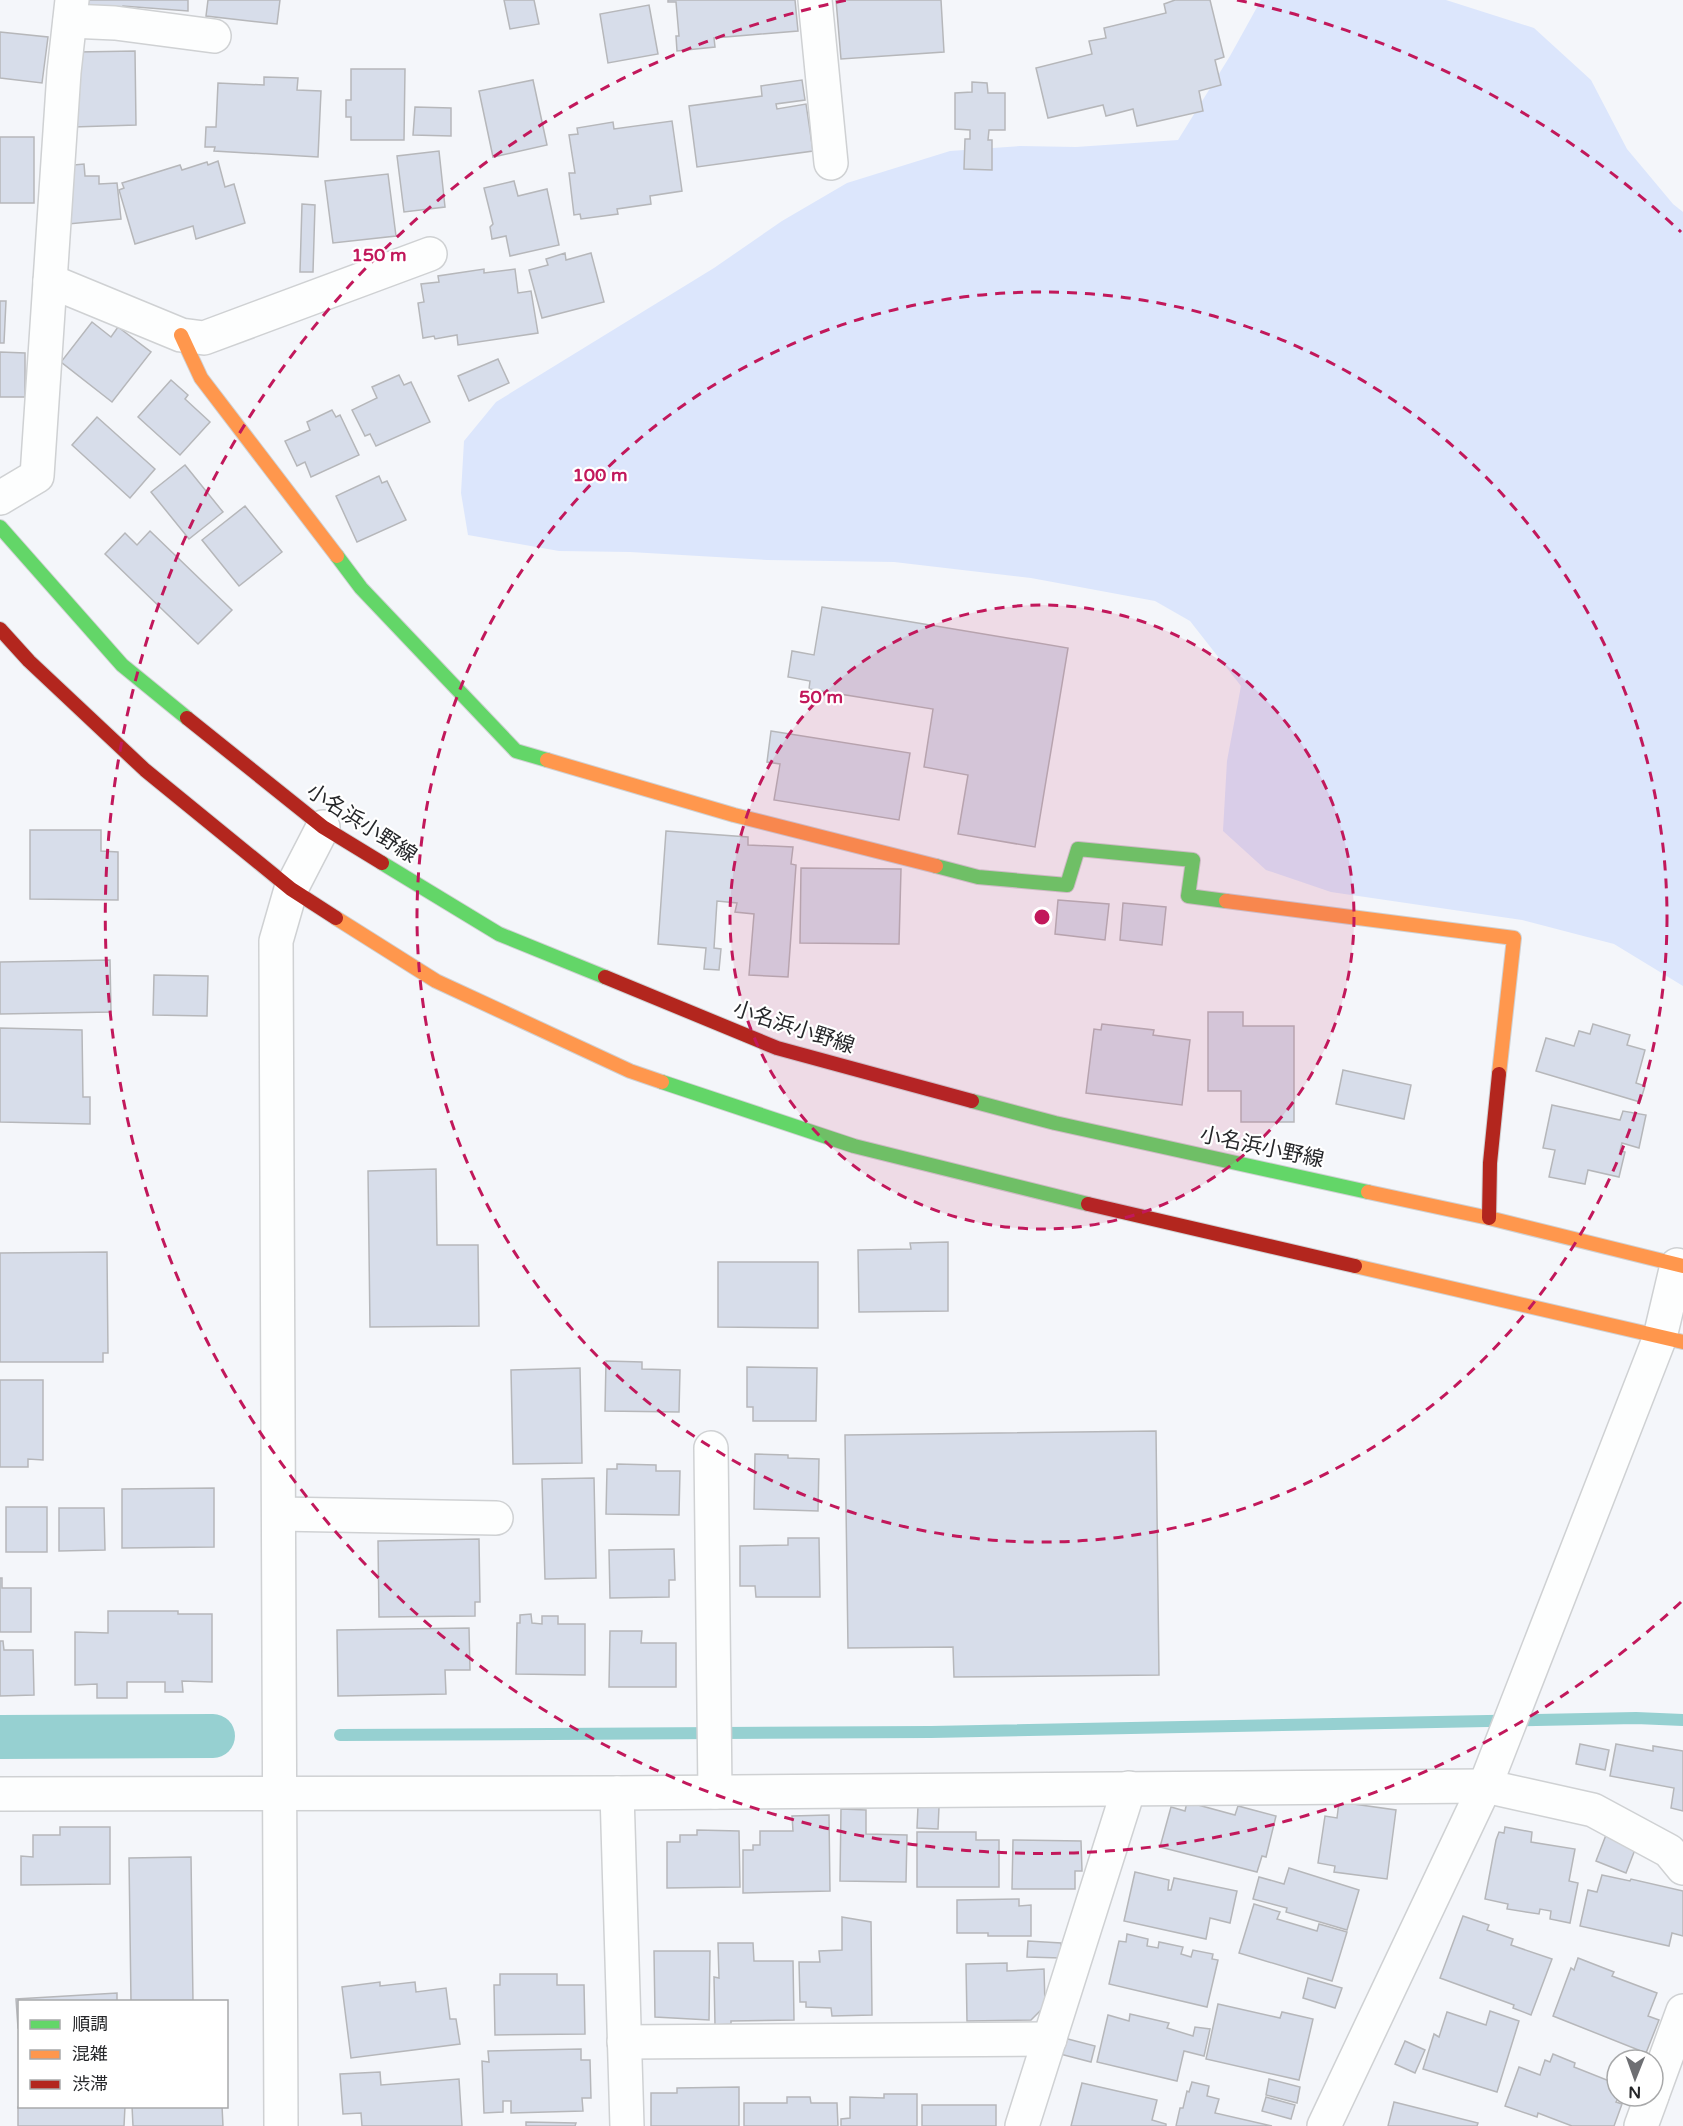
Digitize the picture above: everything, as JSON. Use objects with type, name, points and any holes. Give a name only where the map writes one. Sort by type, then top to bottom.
[{"type":"main road","points":[[181,336],[201,378],[361,588],[516,751],[734,815],[978,877],[1067,885],[1078,849],[1193,860],[1188,896],[1514,938],[1490,1162],[1489,1218]]},
{"type":"main road","name":"小名浜小野線","points":[[0,527],[122,665],[323,827],[499,934],[777,1048],[1055,1123],[1489,1218],[1680,1266]]},
{"type":"main road","points":[[0,629],[29,662],[145,770],[291,889],[436,981],[630,1071],[854,1146],[1041,1193],[1672,1340]]},
{"type":"street","points":[[815,0],[831,163]]},
{"type":"street","points":[[0,498],[37,476],[71,10],[114,23],[214,36]]},
{"type":"street","points":[[50,281],[181,336],[204,338],[430,254]]},
{"type":"street","points":[[281,2126],[276,941],[291,889],[323,827]]},
{"type":"street","points":[[1324,2126],[1485,1786],[1672,1340],[1680,1266]]},
{"type":"street","points":[[711,1448],[716,1792]]},
{"type":"street","points":[[279,1514],[496,1518]]},
{"type":"street","points":[[0,1794],[617,1793],[1485,1786],[1593,1810],[1669,1851],[1683,1868]]},
{"type":"street","points":[[1022,2126],[1129,1788]]},
{"type":"street","points":[[617,1793],[627,2126]]},
{"type":"street","points":[[1665,2059],[1683,2011]]},
{"type":"street","points":[[624,2042],[1050,2039]]},
{"type":"street","points":[[1641,2126],[1647,2108]]},
{"type":"shaded area","points":[[1261,0],[1446,0],[1534,28],[1591,80],[1627,149],[1673,204],[1683,212],[1683,986],[1614,944],[1522,920],[1331,892],[1266,870],[1223,831],[1227,761],[1241,686],[1190,621],[1155,601],[1031,578],[894,562],[767,560],[630,552],[559,551],[468,535],[461,493],[464,441],[496,402],[714,268],[782,221],[847,183],[950,151],[1020,146],[1076,147],[1178,140],[1230,56]]},
{"type":"building","points":[[85,0],[188,0],[188,11],[123,6],[123,11],[85,7]]},
{"type":"building","points":[[208,0],[280,0],[277,24],[206,16]]},
{"type":"building","points":[[504,0],[534,0],[539,24],[510,29]]},
{"type":"building","points":[[668,0],[795,0],[798,31],[714,38],[715,47],[677,51],[676,36],[679,36],[676,2],[668,2]]},
{"type":"building","points":[[836,0],[941,0],[944,52],[841,59]]},
{"type":"building","points":[[1175,0],[1210,0],[1224,57],[1215,60],[1221,85],[1199,91],[1203,111],[1137,126],[1133,109],[1106,116],[1103,105],[1048,118],[1036,68],[1092,54],[1089,41],[1106,38],[1104,28],[1166,13],[1164,4]]},
{"type":"building","points":[[649,5],[658,54],[608,63],[600,14]]},
{"type":"building","points":[[0,32],[48,37],[42,83],[0,78]]},
{"type":"building","points":[[135,51],[136,125],[73,127],[78,52]]},
{"type":"building","points":[[351,69],[405,69],[404,140],[351,140],[351,117],[346,117],[346,100],[351,100]]},
{"type":"building","points":[[264,77],[298,78],[297,90],[321,91],[318,157],[214,151],[215,147],[205,147],[206,127],[216,127],[218,83],[264,85]]},
{"type":"building","points":[[533,80],[547,145],[493,157],[479,91]]},
{"type":"building","points":[[802,80],[805,100],[776,104],[777,109],[806,104],[813,151],[697,167],[689,106],[762,96],[761,86]]},
{"type":"building","points":[[972,82],[987,83],[988,93],[1005,93],[1005,130],[989,130],[988,140],[992,140],[992,170],[964,169],[965,139],[970,139],[970,130],[955,129],[955,93],[972,92]]},
{"type":"building","points":[[415,107],[451,108],[451,136],[413,135]]},
{"type":"building","points":[[672,121],[682,191],[650,196],[651,204],[617,209],[618,214],[581,219],[580,214],[574,215],[569,173],[575,173],[569,135],[578,134],[577,128],[613,122],[614,129]]},
{"type":"building","points":[[0,137],[34,137],[34,203],[0,203]]},
{"type":"building","points":[[439,151],[445,207],[404,212],[397,156]]},
{"type":"building","points":[[218,161],[225,187],[234,184],[245,223],[196,239],[193,226],[135,244],[119,190],[124,188],[122,183],[180,165],[182,170]]},
{"type":"building","points":[[84,164],[85,176],[99,176],[99,184],[117,183],[121,219],[68,224],[63,166]]},
{"type":"building","points":[[388,174],[396,236],[333,243],[325,181]]},
{"type":"building","points":[[514,181],[518,196],[547,189],[559,245],[510,256],[506,236],[492,239],[490,227],[493,224],[484,188]]},
{"type":"building","points":[[302,204],[315,205],[313,272],[300,272]]},
{"type":"building","points":[[565,253],[566,260],[591,253],[604,302],[542,318],[529,270],[548,265],[546,259]]},
{"type":"building","points":[[484,269],[484,273],[515,269],[518,293],[531,291],[538,333],[458,345],[457,335],[435,339],[434,336],[423,338],[418,303],[424,302],[421,284],[439,282],[438,276]]},
{"type":"building","points":[[0,301],[6,301],[4,343],[0,343]]},
{"type":"building","points":[[92,322],[111,337],[118,327],[151,352],[112,402],[61,362]]},
{"type":"building","points":[[0,352],[25,353],[25,397],[0,397]]},
{"type":"building","points":[[498,359],[509,383],[469,401],[458,376]]},
{"type":"building","points":[[399,375],[404,385],[411,382],[430,422],[376,446],[370,434],[365,436],[352,410],[377,398],[372,387]]},
{"type":"building","points":[[171,380],[188,395],[185,399],[210,422],[180,455],[138,417]]},
{"type":"building","points":[[332,410],[336,417],[340,415],[359,455],[311,477],[305,462],[297,466],[285,441],[310,430],[307,422]]},
{"type":"building","points":[[97,417],[155,469],[130,498],[72,445]]},
{"type":"building","points":[[185,465],[223,512],[189,539],[151,492]]},
{"type":"building","points":[[379,476],[382,483],[387,481],[406,520],[357,542],[336,496]]},
{"type":"building","points":[[245,506],[282,552],[239,586],[202,540]]},
{"type":"building","points":[[150,531],[232,610],[198,644],[105,554],[125,533],[137,545]]},
{"type":"building","points":[[822,607],[1068,648],[1035,847],[958,834],[968,775],[924,767],[933,709],[809,689],[810,681],[788,677],[792,651],[814,655]]},
{"type":"building","points":[[771,731],[910,753],[899,820],[774,800],[780,764],[767,762]]},
{"type":"building","points":[[30,830],[101,830],[101,851],[118,852],[118,900],[30,899]]},
{"type":"building","points":[[666,831],[748,837],[748,845],[793,847],[791,864],[796,865],[788,977],[749,975],[754,914],[735,912],[737,903],[717,901],[714,948],[721,949],[719,970],[704,969],[706,948],[658,944]]},
{"type":"building","points":[[801,868],[901,869],[899,944],[800,943]]},
{"type":"building","points":[[1058,900],[1109,904],[1105,940],[1055,934]]},
{"type":"building","points":[[1123,903],[1166,907],[1162,945],[1120,940]]},
{"type":"building","points":[[110,960],[111,1012],[0,1014],[0,962]]},
{"type":"building","points":[[154,975],[208,976],[207,1016],[153,1015]]},
{"type":"building","points":[[1208,1012],[1243,1012],[1243,1026],[1294,1026],[1294,1122],[1241,1122],[1241,1091],[1208,1091]]},
{"type":"building","points":[[1102,1024],[1154,1030],[1153,1035],[1190,1040],[1182,1105],[1086,1093],[1094,1029],[1101,1030]]},
{"type":"building","points":[[1593,1024],[1630,1035],[1627,1045],[1645,1050],[1636,1083],[1645,1086],[1640,1102],[1536,1071],[1546,1038],[1574,1046],[1579,1031],[1590,1034]]},
{"type":"building","points":[[0,1028],[82,1030],[83,1097],[90,1097],[90,1124],[0,1122]]},
{"type":"building","points":[[1343,1070],[1411,1085],[1404,1119],[1336,1104]]},
{"type":"building","points":[[1552,1105],[1620,1120],[1623,1111],[1646,1115],[1639,1148],[1622,1143],[1620,1151],[1625,1152],[1619,1177],[1588,1170],[1585,1184],[1549,1177],[1555,1150],[1543,1148]]},
{"type":"building","points":[[436,1169],[437,1245],[478,1245],[479,1326],[370,1327],[368,1171]]},
{"type":"building","points":[[948,1242],[948,1311],[859,1312],[858,1250],[911,1249],[910,1243]]},
{"type":"building","points":[[107,1252],[108,1353],[103,1353],[103,1362],[0,1362],[0,1253]]},
{"type":"building","points":[[718,1262],[818,1262],[818,1328],[718,1327]]},
{"type":"building","points":[[606,1361],[642,1362],[642,1369],[680,1370],[679,1412],[605,1411]]},
{"type":"building","points":[[747,1367],[817,1368],[816,1421],[753,1421],[753,1407],[747,1407]]},
{"type":"building","points":[[580,1368],[582,1463],[513,1464],[511,1370]]},
{"type":"building","points":[[0,1380],[43,1380],[43,1460],[28,1459],[28,1467],[0,1467]]},
{"type":"building","points":[[1156,1431],[1159,1675],[954,1677],[953,1647],[848,1648],[845,1435]]},
{"type":"building","points":[[755,1454],[819,1459],[818,1511],[754,1509]]},
{"type":"building","points":[[617,1464],[656,1465],[656,1471],[680,1471],[679,1515],[606,1514],[607,1469],[617,1469]]},
{"type":"building","points":[[594,1478],[596,1578],[545,1579],[542,1479]]},
{"type":"building","points":[[214,1488],[214,1547],[122,1548],[122,1489]]},
{"type":"building","points":[[6,1507],[47,1507],[47,1552],[6,1552]]},
{"type":"building","points":[[59,1508],[104,1508],[105,1550],[59,1551]]},
{"type":"building","points":[[788,1538],[819,1538],[820,1597],[756,1597],[755,1586],[740,1586],[740,1546],[788,1545]]},
{"type":"building","points":[[479,1539],[480,1602],[475,1602],[475,1616],[379,1617],[378,1541]]},
{"type":"building","points":[[674,1549],[675,1580],[669,1580],[669,1597],[610,1598],[609,1550]]},
{"type":"building","points":[[0,1578],[2,1578],[2,1588],[31,1588],[31,1632],[0,1632]]},
{"type":"building","points":[[108,1611],[178,1611],[178,1614],[212,1614],[212,1682],[182,1681],[183,1692],[165,1692],[165,1682],[127,1682],[127,1698],[97,1698],[97,1684],[75,1685],[75,1632],[108,1633]]},
{"type":"building","points":[[531,1614],[532,1623],[542,1624],[542,1616],[558,1616],[558,1624],[585,1624],[585,1675],[516,1674],[517,1623],[520,1623],[520,1615]]},
{"type":"building","points":[[469,1628],[470,1670],[445,1670],[446,1694],[338,1696],[337,1630]]},
{"type":"building","points":[[610,1631],[642,1631],[641,1643],[676,1643],[676,1687],[609,1687]]},
{"type":"building","points":[[0,1641],[3,1641],[4,1650],[33,1650],[34,1695],[0,1696]]},
{"type":"building","points":[[1580,1744],[1609,1750],[1605,1770],[1576,1764]]},
{"type":"building","points":[[1616,1744],[1653,1751],[1653,1746],[1683,1751],[1683,1811],[1671,1808],[1674,1788],[1610,1776]]},
{"type":"building","points":[[1187,1802],[1235,1815],[1238,1806],[1276,1816],[1266,1857],[1262,1856],[1257,1872],[1160,1847],[1171,1807],[1185,1811]]},
{"type":"building","points":[[1339,1802],[1396,1810],[1387,1879],[1334,1872],[1335,1866],[1318,1863],[1325,1816],[1337,1818]]},
{"type":"building","points":[[918,1806],[939,1807],[938,1829],[917,1828]]},
{"type":"building","points":[[841,1809],[866,1810],[866,1834],[907,1835],[906,1882],[840,1881]]},
{"type":"building","points":[[829,1815],[830,1891],[743,1893],[743,1850],[753,1850],[753,1845],[760,1845],[760,1831],[793,1831],[792,1816]]},
{"type":"building","points":[[60,1827],[110,1827],[110,1884],[21,1885],[21,1856],[33,1857],[33,1835],[60,1835]]},
{"type":"building","points":[[1505,1827],[1532,1832],[1531,1842],[1575,1849],[1569,1881],[1578,1883],[1570,1923],[1550,1919],[1551,1911],[1540,1909],[1539,1914],[1507,1909],[1508,1904],[1485,1899],[1496,1840],[1499,1832],[1504,1833]]},
{"type":"building","points":[[697,1830],[739,1831],[740,1887],[667,1888],[667,1842],[680,1842],[680,1835],[697,1835]]},
{"type":"building","points":[[917,1832],[976,1832],[976,1840],[999,1840],[999,1887],[917,1887]]},
{"type":"building","points":[[1606,1835],[1636,1847],[1626,1873],[1596,1861]]},
{"type":"building","points":[[1013,1840],[1081,1841],[1082,1871],[1075,1871],[1075,1889],[1012,1889]]},
{"type":"building","points":[[191,1857],[193,2000],[131,2000],[129,1858]]},
{"type":"building","points":[[1289,1868],[1359,1890],[1347,1930],[1286,1912],[1287,1908],[1253,1899],[1259,1877],[1284,1884]]},
{"type":"building","points":[[1135,1872],[1169,1880],[1168,1890],[1171,1890],[1174,1878],[1237,1891],[1230,1923],[1210,1918],[1206,1939],[1124,1921]]},
{"type":"building","points":[[1602,1875],[1683,1891],[1683,1936],[1672,1933],[1669,1946],[1580,1926],[1588,1890],[1597,1892]]},
{"type":"building","points":[[1019,1899],[1019,1906],[1031,1905],[1031,1936],[957,1933],[957,1900]]},
{"type":"building","points":[[1254,1904],[1280,1912],[1277,1919],[1317,1931],[1319,1924],[1347,1932],[1332,1981],[1239,1953]]},
{"type":"building","points":[[1463,1916],[1489,1925],[1487,1930],[1513,1939],[1511,1945],[1552,1959],[1531,2015],[1513,2008],[1514,2005],[1440,1978]]},
{"type":"building","points":[[842,1917],[871,1922],[872,2015],[832,2016],[831,2008],[806,2007],[806,2002],[800,2002],[799,1962],[820,1962],[819,1951],[842,1950]]},
{"type":"building","points":[[1127,1934],[1148,1939],[1147,1946],[1158,1948],[1159,1942],[1183,1947],[1181,1954],[1191,1957],[1193,1950],[1213,1954],[1212,1959],[1218,1960],[1207,2007],[1109,1984],[1119,1941],[1126,1942]]},
{"type":"building","points":[[1028,1941],[1061,1943],[1061,1958],[1027,1957]]},
{"type":"building","points":[[718,1943],[753,1943],[754,1961],[793,1961],[794,2020],[731,2021],[731,2024],[715,2025],[714,1977],[719,1978]]},
{"type":"building","points":[[654,1951],[710,1951],[709,2020],[655,2017]]},
{"type":"building","points":[[1578,1958],[1614,1972],[1612,1976],[1657,1993],[1648,2016],[1659,2020],[1648,2048],[1633,2048],[1553,2016],[1571,1968],[1574,1970]]},
{"type":"building","points":[[1007,1963],[1007,1971],[1044,1969],[1045,2006],[1031,2020],[967,2021],[966,1964]]},
{"type":"building","points":[[500,1974],[557,1974],[557,1985],[584,1985],[585,2034],[495,2035],[494,1985],[500,1985]]},
{"type":"building","points":[[1308,1978],[1342,1988],[1335,2008],[1303,1998]]},
{"type":"building","points":[[380,1982],[380,1986],[415,1982],[416,1992],[446,1988],[450,2019],[456,2019],[460,2044],[351,2058],[342,1987]]},
{"type":"building","points":[[117,1993],[117,2000],[18,2000],[18,2028],[16,1999]]},
{"type":"building","points":[[1218,2004],[1280,2018],[1282,2012],[1313,2019],[1299,2080],[1206,2059]]},
{"type":"building","points":[[1490,2011],[1519,2021],[1497,2092],[1423,2069],[1434,2034],[1439,2037],[1447,2012],[1486,2025]]},
{"type":"building","points":[[1130,2014],[1169,2023],[1167,2028],[1193,2036],[1195,2027],[1210,2029],[1204,2056],[1184,2051],[1177,2081],[1097,2062],[1108,2015],[1129,2021]]},
{"type":"building","points":[[1064,2038],[1095,2046],[1091,2062],[1060,2054]]},
{"type":"building","points":[[1405,2041],[1425,2050],[1415,2073],[1395,2064]]},
{"type":"building","points":[[581,2049],[581,2060],[590,2060],[591,2098],[582,2098],[583,2111],[511,2113],[511,2101],[503,2101],[503,2112],[484,2113],[482,2061],[489,2062],[488,2051]]},
{"type":"building","points":[[1553,2054],[1575,2063],[1574,2067],[1605,2079],[1605,2108],[1621,2108],[1614,2126],[1572,2126],[1538,2113],[1537,2117],[1505,2106],[1519,2067],[1540,2075],[1545,2060],[1550,2062]]},
{"type":"building","points":[[380,2072],[381,2085],[459,2079],[462,2126],[362,2126],[361,2113],[343,2114],[340,2074]]},
{"type":"building","points":[[1269,2079],[1300,2087],[1297,2103],[1266,2095]]},
{"type":"building","points":[[1192,2082],[1209,2086],[1207,2096],[1219,2099],[1215,2113],[1272,2126],[1176,2126],[1180,2108],[1183,2108]]},
{"type":"building","points":[[1082,2083],[1157,2100],[1152,2120],[1166,2124],[1166,2126],[1071,2126]]},
{"type":"building","points":[[739,2087],[739,2126],[651,2126],[651,2093],[677,2093],[677,2088]]},
{"type":"building","points":[[884,2094],[917,2094],[917,2126],[841,2126],[841,2119],[850,2118],[850,2097],[884,2098]]},
{"type":"building","points":[[787,2097],[810,2097],[811,2103],[837,2103],[838,2126],[744,2126],[744,2103],[787,2103]]},
{"type":"building","points":[[1266,2097],[1295,2105],[1291,2119],[1262,2111]]},
{"type":"building","points":[[1394,2102],[1478,2123],[1477,2126],[1388,2126]]},
{"type":"building","points":[[922,2105],[996,2105],[996,2126],[922,2126]]},
{"type":"building","points":[[18,2108],[125,2108],[124,2126],[18,2126]]},
{"type":"building","points":[[132,2108],[222,2108],[223,2126],[133,2126]]},
{"type":"building","points":[[526,2122],[576,2123],[575,2126],[526,2126]]},
{"type":"waterway","points":[[340,1735],[931,1732],[1636,1718],[1683,1720]]},
{"type":"waterway","points":[[0,1737],[213,1736]]},
{"type":"traffic: fast","points":[[0,527],[122,665],[187,718]]},
{"type":"traffic: fast","points":[[337,556],[361,588],[516,751],[547,760]]},
{"type":"traffic: fast","points":[[936,866],[978,877],[1067,885],[1078,849],[1193,860],[1188,896],[1226,901]]},
{"type":"traffic: fast","points":[[382,863],[499,934],[605,977]]},
{"type":"traffic: fast","points":[[662,1082],[854,1146],[1088,1204]]},
{"type":"traffic: fast","points":[[972,1101],[1055,1123],[1368,1192]]},
{"type":"traffic: slow","points":[[181,335],[201,378],[337,556]]},
{"type":"traffic: slow","points":[[547,760],[734,815],[936,866]]},
{"type":"traffic: slow","points":[[1226,901],[1514,938],[1499,1074]]},
{"type":"traffic: slow","points":[[336,918],[436,981],[630,1071],[662,1082]]},
{"type":"traffic: slow","points":[[1368,1192],[1489,1218],[1683,1266]]},
{"type":"traffic: slow","points":[[1355,1266],[1683,1342]]},
{"type":"traffic: jam","points":[[0,629],[29,661],[145,770],[291,889],[336,918]]},
{"type":"traffic: jam","points":[[187,718],[323,827],[382,863]]},
{"type":"traffic: jam","points":[[605,977],[777,1048],[972,1101]]},
{"type":"traffic: jam","points":[[1489,1218],[1490,1163],[1499,1074]]},
{"type":"traffic: jam","points":[[1088,1204],[1355,1266]]}]
